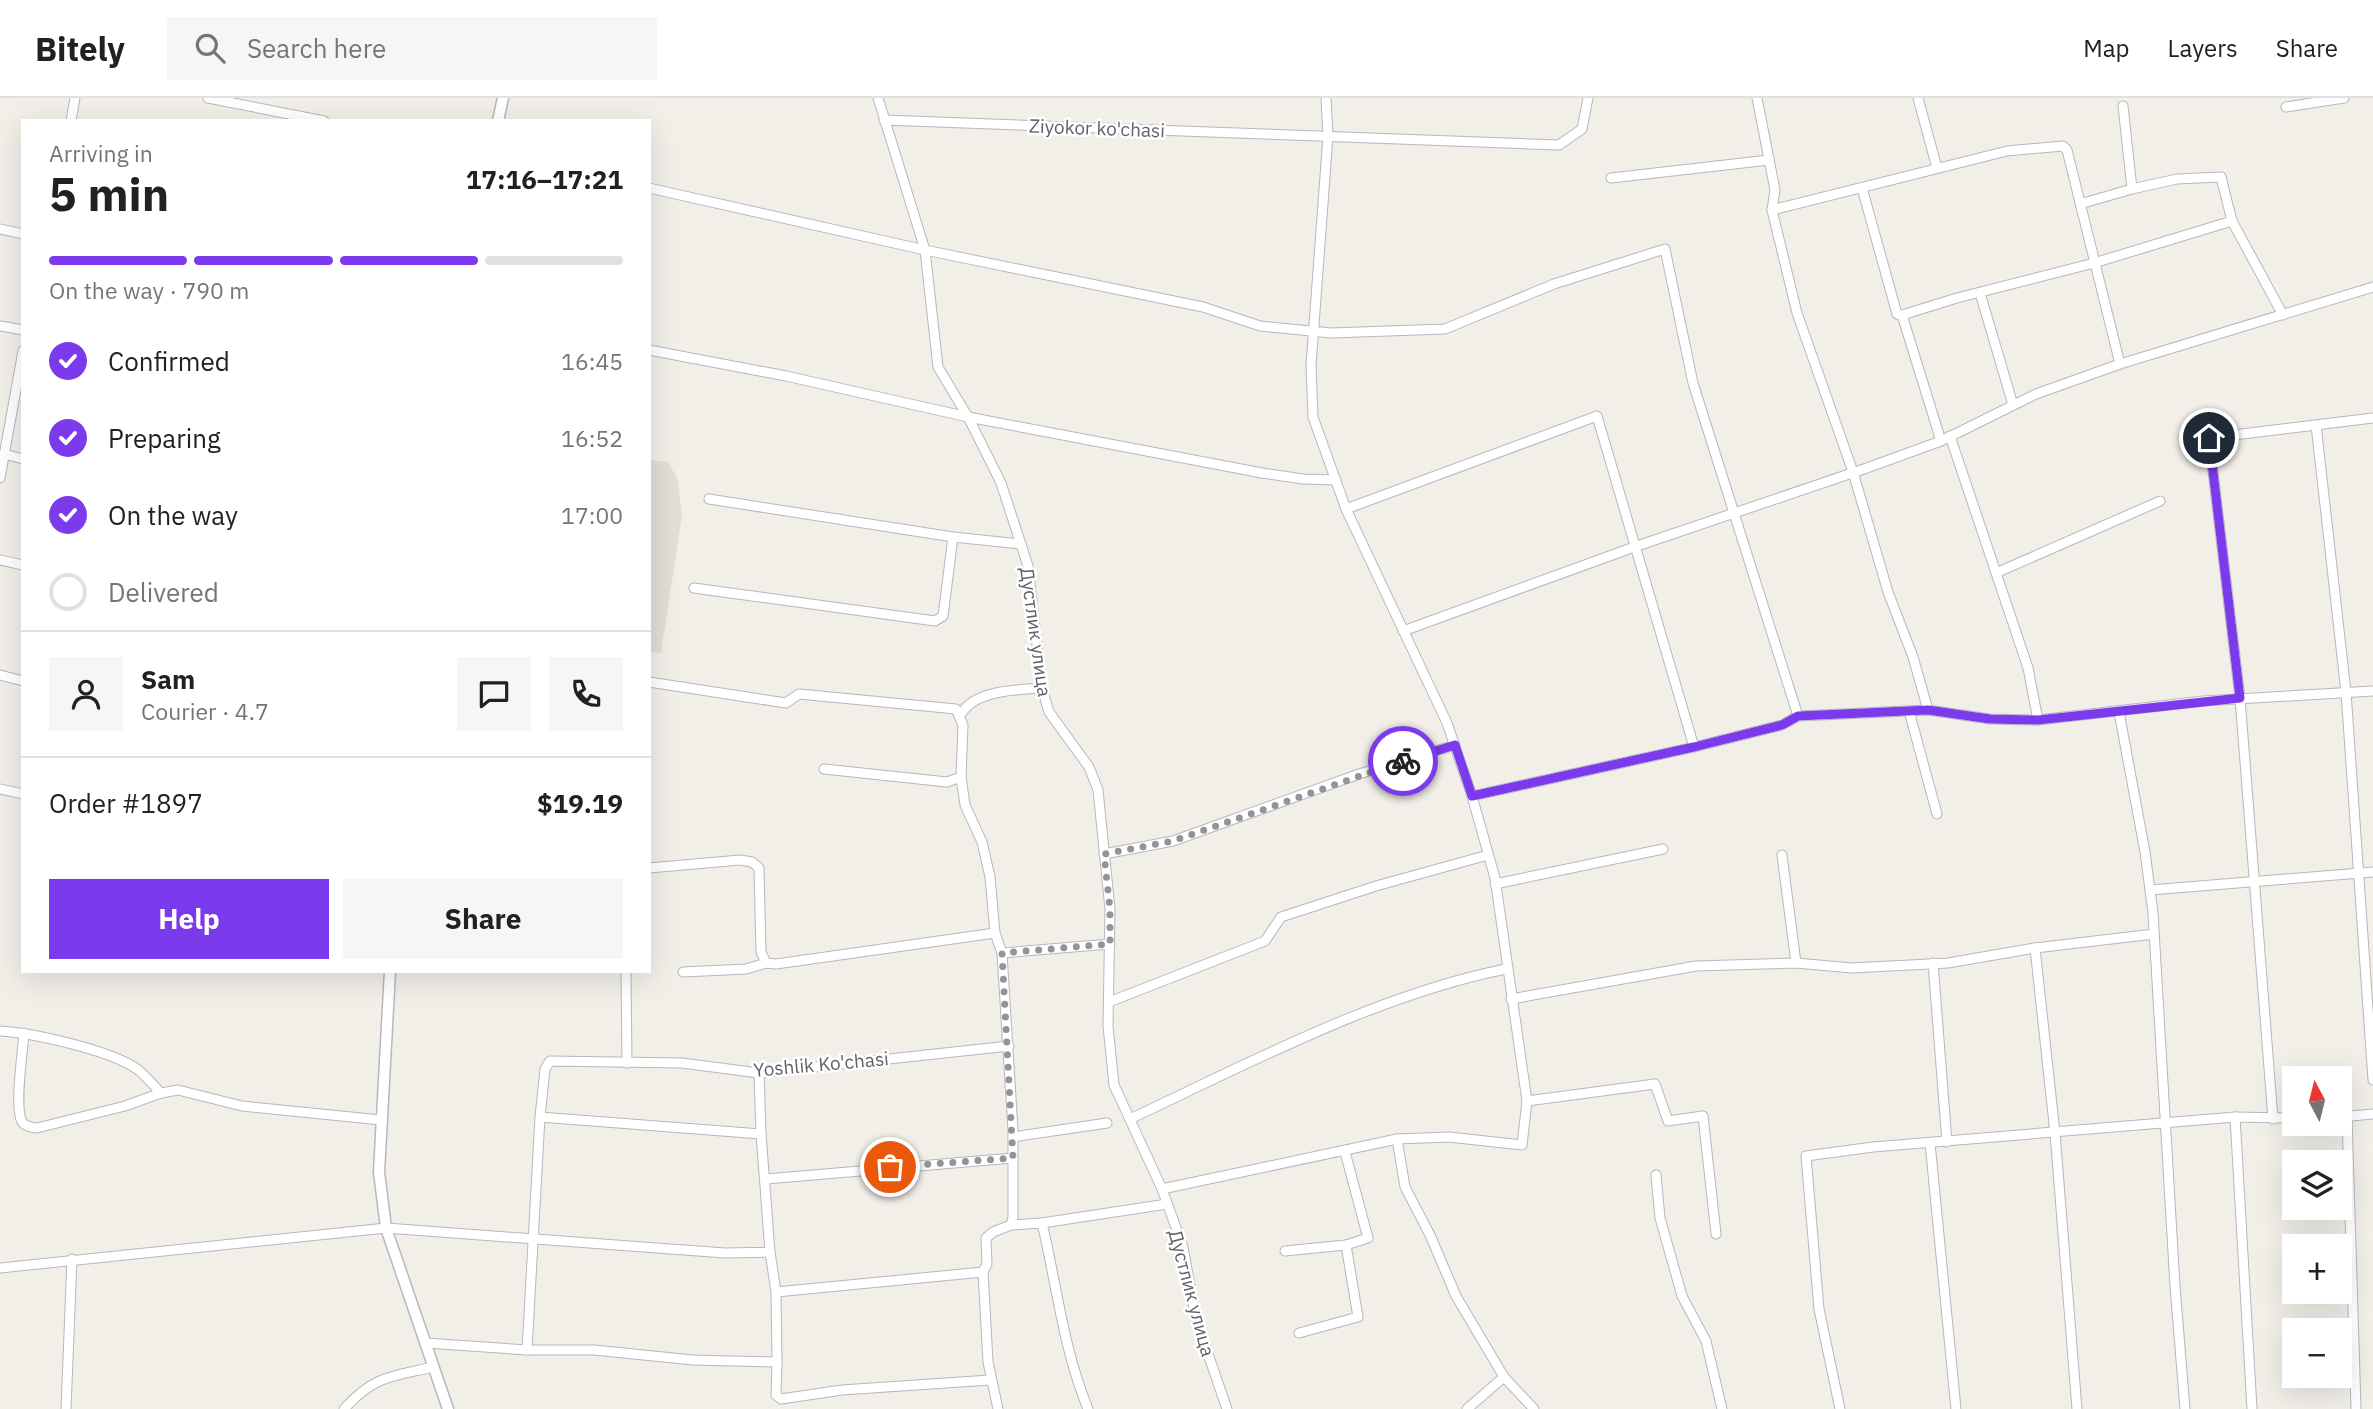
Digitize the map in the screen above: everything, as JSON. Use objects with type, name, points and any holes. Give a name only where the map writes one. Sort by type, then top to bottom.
[{"type":"street","points":[[71,119],[75,98]]},
{"type":"street","points":[[208,98],[314,119]]},
{"type":"street","points":[[498,119],[503,98]]},
{"type":"street","name":"Дустлик улица","points":[[878,98],[925,250],[938,367],[968,417],[1002,483],[1028,566],[1042,688],[1049,712],[1089,767],[1097,790],[1110,909],[1108,1026],[1114,1084],[1162,1188],[1182,1247],[1196,1320],[1227,1409]]},
{"type":"street","points":[[1162,1188],[1345,1152],[1397,1139],[1450,1137],[1522,1145],[1527,1101],[1506,969],[1496,884],[1472,796],[1455,745],[1346,509],[1313,416],[1311,365],[1328,136],[1325,98]]},
{"type":"street","name":"Ziyokor ko'chasi","points":[[884,120],[1559,145],[1581,130],[1588,98]]},
{"type":"street","points":[[1757,98],[1775,190],[1772,210],[1797,313],[1853,472],[1888,592],[1913,657],[1928,710]]},
{"type":"street","points":[[1918,98],[1937,168]]},
{"type":"street","points":[[2286,107],[2344,98]]},
{"type":"street","points":[[2123,106],[2132,189]]},
{"type":"street","points":[[1772,210],[2007,151],[2063,146],[2067,150],[2120,364]]},
{"type":"street","points":[[1611,178],[1769,159]]},
{"type":"street","points":[[2080,204],[2177,179],[2221,177],[2232,221],[2283,315]]},
{"type":"street","points":[[651,188],[925,250],[1203,307],[1260,326],[1315,331],[1445,329],[1553,284],[1665,249],[1693,383],[1798,716]]},
{"type":"street","points":[[1862,188],[1897,314],[1902,316],[1980,292],[2094,263],[2232,221]]},
{"type":"street","points":[[0,229],[21,234]]},
{"type":"street","points":[[1403,631],[1637,546],[1941,441],[2013,405],[2120,364],[2373,287]]},
{"type":"street","points":[[1980,292],[2013,405]]},
{"type":"street","points":[[1902,316],[1941,441]]},
{"type":"street","points":[[0,326],[21,330]]},
{"type":"street","points":[[651,349],[786,376],[968,417],[1262,473],[1303,479],[1336,480]]},
{"type":"street","points":[[0,478],[4,432],[21,360]]},
{"type":"street","points":[[1346,509],[1597,416],[1694,747]]},
{"type":"street","points":[[2273,1119],[2240,698],[2209,438],[2373,418]]},
{"type":"street","points":[[2316,425],[2346,692],[2373,1080]]},
{"type":"street","points":[[1950,436],[2028,668],[2038,720]]},
{"type":"street","points":[[4,454],[21,458]]},
{"type":"street","points":[[709,499],[953,537],[1021,544]]},
{"type":"street","points":[[1996,573],[2160,501]]},
{"type":"street","points":[[694,588],[936,621],[943,616],[953,537]]},
{"type":"street","points":[[0,560],[21,565]]},
{"type":"street","points":[[0,675],[21,680]]},
{"type":"street","points":[[651,682],[762,701],[786,703],[799,694],[956,709],[961,714],[964,805],[982,842],[990,877],[995,933],[1002,953],[1013,1137],[1011,1225]]},
{"type":"street","points":[[961,714],[967,703],[982,697],[1042,688]]},
{"type":"street","points":[[1472,796],[1694,747],[1782,725],[1798,716],[1928,710],[1990,719],[2038,720],[2240,698],[2373,691]]},
{"type":"street","points":[[1909,711],[1937,814]]},
{"type":"street","points":[[2119,712],[2150,890],[2175,1297],[2185,1409]]},
{"type":"street","points":[[1104,854],[1173,841],[1324,786],[1455,745]]},
{"type":"street","points":[[824,769],[947,782],[961,777]]},
{"type":"street","points":[[0,789],[21,794]]},
{"type":"street","points":[[1496,884],[1663,849]]},
{"type":"street","points":[[1109,1002],[1265,941],[1281,917],[1376,886],[1488,855]]},
{"type":"street","points":[[1782,855],[1796,963]]},
{"type":"street","points":[[651,868],[740,860],[752,862],[759,868],[761,952],[766,963]]},
{"type":"street","points":[[2150,890],[2373,872]]},
{"type":"street","points":[[683,972],[746,969],[766,963],[776,964],[995,933]]},
{"type":"street","points":[[1511,999],[1696,966],[1796,963],[1852,968],[1933,963],[2154,934]]},
{"type":"street","points":[[1002,953],[1110,944]]},
{"type":"street","points":[[2035,948],[2054,1133],[2077,1409]]},
{"type":"street","points":[[1933,963],[1947,1142]]},
{"type":"street","points":[[1129,1119],[1259,1058],[1427,989],[1506,969]]},
{"type":"street","points":[[390,973],[379,1172],[386,1228],[448,1409]]},
{"type":"street","points":[[626,973],[627,1063]]},
{"type":"street","points":[[0,1031],[24,1032],[88,1049],[136,1069],[161,1093]]},
{"type":"street","points":[[24,1032],[20,1104],[21,1120],[27,1127],[37,1128],[125,1107],[161,1093],[178,1090],[242,1106],[381,1120]]},
{"type":"street","name":"Yoshlik Ko'chasi","points":[[540,1117],[545,1069],[550,1061],[682,1063],[759,1073],[1009,1046]]},
{"type":"street","points":[[759,1073],[770,1252],[776,1292],[776,1395],[780,1404],[842,1390],[990,1380]]},
{"type":"street","points":[[1527,1101],[1656,1084],[1668,1121],[1703,1116],[1716,1234]]},
{"type":"street","points":[[2352,1116],[2373,1114]]},
{"type":"street","points":[[527,1350],[531,1240],[540,1117],[761,1134]]},
{"type":"street","points":[[2235,1117],[2252,1409]]},
{"type":"street","points":[[1840,1409],[1819,1309],[1806,1156],[1873,1147],[2235,1117],[2282,1119]]},
{"type":"street","points":[[1013,1137],[1107,1123]]},
{"type":"street","points":[[2345,1136],[2356,1409]]},
{"type":"street","points":[[1397,1139],[1405,1187],[1430,1235],[1456,1296],[1504,1377],[1534,1409]]},
{"type":"street","points":[[1930,1143],[1956,1409]]},
{"type":"street","points":[[1285,1251],[1346,1244],[1368,1238],[1345,1152]]},
{"type":"street","points":[[766,1179],[1013,1158]]},
{"type":"street","points":[[1656,1175],[1660,1218],[1678,1283],[1689,1311],[1706,1340],[1722,1409]]},
{"type":"street","points":[[998,1409],[990,1380],[983,1272],[987,1264],[986,1238],[1011,1225],[1042,1223],[1167,1204]]},
{"type":"street","points":[[1042,1223],[1060,1323],[1074,1376],[1088,1409]]},
{"type":"street","points":[[0,1268],[386,1228],[725,1253],[770,1252]]},
{"type":"street","points":[[1299,1333],[1358,1317],[1346,1244]]},
{"type":"street","points":[[66,1409],[72,1259]]},
{"type":"street","points":[[776,1292],[983,1272]]},
{"type":"street","points":[[426,1343],[527,1350],[594,1350],[693,1360],[777,1362]]},
{"type":"street","points":[[344,1409],[365,1386],[382,1379],[433,1367]]},
{"type":"street","points":[[1467,1409],[1504,1377]]},
{"type":"street","points":[[354,1399],[356,1409]]},
{"type":"shaded area","points":[[651,460],[668,462],[678,480],[682,516],[661,653],[651,652]]},
{"type":"way so far","points":[[890,1167],[1013,1158],[1002,953],[1110,944],[1110,909],[1104,854],[1173,841],[1269,805],[1403,761]]},
{"type":"route","points":[[1403,761],[1455,745],[1472,796],[1694,747],[1782,725],[1798,716],[1928,710],[1990,719],[2038,720],[2240,698],[2209,438]]}]
